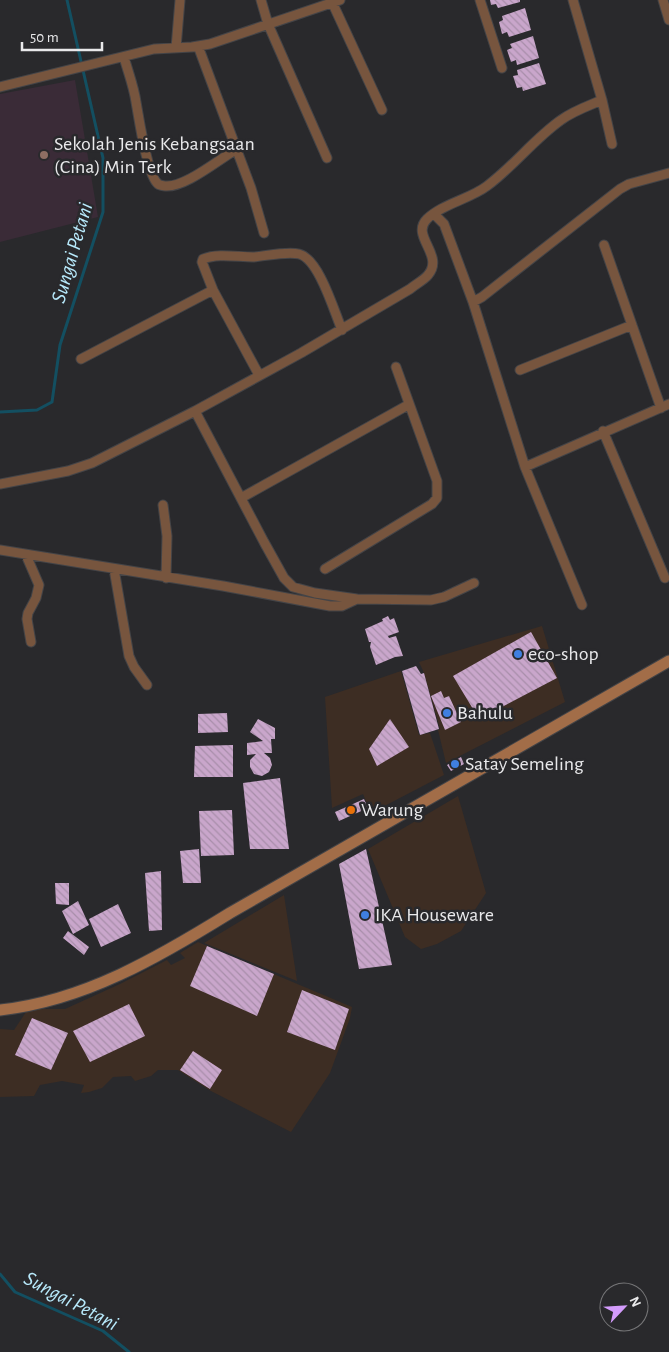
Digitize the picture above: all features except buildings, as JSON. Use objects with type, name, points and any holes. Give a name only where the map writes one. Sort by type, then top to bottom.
[{"type":"main road","points":[[0,1010],[41,1003],[77,992],[113,978],[178,945],[230,913],[669,661]]},
{"type":"street","points":[[176,48],[180,0]]},
{"type":"street","points":[[261,0],[268,24],[327,158]]},
{"type":"street","points":[[480,0],[502,68]]},
{"type":"street","points":[[573,0],[602,100],[612,144]]},
{"type":"street","points":[[663,0],[669,20]]},
{"type":"street","points":[[0,87],[161,48],[198,46],[335,1],[382,110]]},
{"type":"street","points":[[198,46],[251,188],[264,233]]},
{"type":"street","points":[[124,57],[152,172],[158,184],[171,186],[187,181],[237,149]]},
{"type":"street","points":[[0,484],[68,471],[92,463],[195,411],[342,330],[427,277],[433,266],[433,261],[422,230],[427,219],[487,187],[561,120],[602,100]]},
{"type":"street","points":[[473,302],[482,297],[620,189],[629,184],[669,174]]},
{"type":"street","points":[[434,214],[444,224],[473,302],[525,466],[582,605]]},
{"type":"street","points":[[525,466],[665,406],[632,325],[604,245]]},
{"type":"street","points":[[259,375],[213,290],[203,267],[203,259],[298,254],[305,256],[316,269],[342,330]]},
{"type":"street","points":[[81,359],[213,290]]},
{"type":"street","points":[[520,370],[632,325]]},
{"type":"street","points":[[325,569],[432,504],[437,498],[437,481],[408,406],[396,368]]},
{"type":"street","points":[[241,498],[408,406]]},
{"type":"street","points":[[195,411],[264,542],[288,583],[315,593],[357,600],[431,600],[444,597],[474,583]]},
{"type":"street","points":[[603,432],[665,578]]},
{"type":"street","points":[[163,505],[167,536],[166,578]]},
{"type":"street","points":[[0,550],[330,606],[342,606],[357,600]]},
{"type":"street","points":[[26,555],[39,585],[27,619],[31,642]]},
{"type":"street","points":[[114,569],[129,656],[134,668],[147,685]]},
{"type":"shaded area","name":"Sekolah Jenis Kebangsaan (Cina) Min Terk","points":[[75,80],[98,217],[0,242],[0,94]]},
{"type":"shaded area","points":[[542,626],[565,702],[446,763],[438,730],[440,729],[419,662]]},
{"type":"shaded area","points":[[401,671],[419,735],[430,733],[444,775],[371,813],[363,794],[332,808],[325,697]]},
{"type":"shaded area","points":[[458,796],[486,893],[461,931],[437,944],[421,949],[405,937],[368,849]]},
{"type":"shaded area","points":[[284,895],[297,981],[204,943]]},
{"type":"shaded area","points":[[198,942],[352,1007],[350,1018],[330,1073],[291,1132],[211,1091],[178,1070],[158,1070],[151,1076],[135,1081],[131,1076],[113,1077],[102,1088],[89,1092],[81,1093],[84,1085],[62,1081],[40,1085],[34,1096],[0,1097],[0,1029],[14,1030],[28,1009],[65,1009],[167,960],[171,965],[185,958],[180,953]]},
{"type":"waterway","name":"Sungai Petani","points":[[0,412],[37,410],[52,402],[60,345],[103,212],[103,158],[67,0]]},
{"type":"waterway","name":"Sungai Petani","points":[[0,1274],[15,1292],[103,1331],[129,1352]]},
{"type":"place","name":"Sekolah Jenis Kebangsaan (Cina) Min Terk","points":[[44,155]]},
{"type":"place","name":"eco-shop","points":[[518,654]]},
{"type":"place","name":"Bahulu","points":[[447,713]]},
{"type":"place","name":"Satay Semeling","points":[[455,764]]},
{"type":"place","name":"Warung","points":[[351,810]]},
{"type":"place","name":"IKA Houseware","points":[[365,915]]}]
